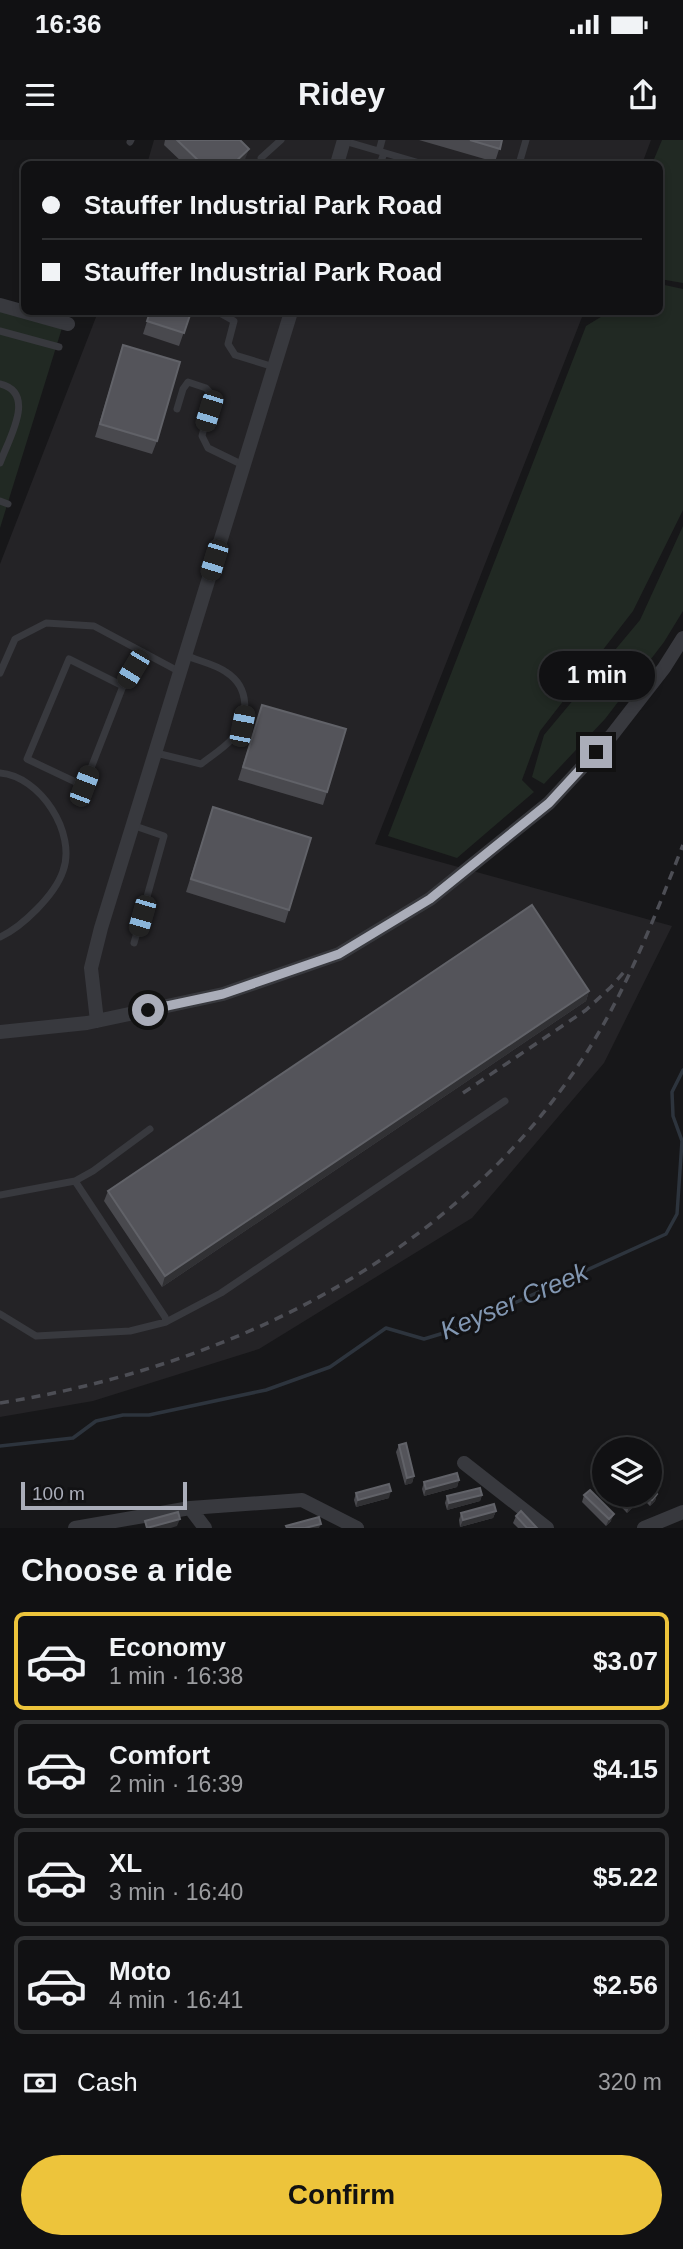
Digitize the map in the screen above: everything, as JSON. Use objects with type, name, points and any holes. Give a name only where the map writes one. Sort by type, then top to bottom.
[{"type":"street","points":[[338,161],[344,140]]},
{"type":"street","points":[[0,304],[21,310]]},
{"type":"street","points":[[37,315],[68,324]]},
{"type":"street","points":[[97,1021],[91,968],[101,928],[290,315]]},
{"type":"street","points":[[0,1032],[97,1021],[223,994],[339,954],[430,899],[549,803],[612,734],[664,668],[683,638]]},
{"type":"street","points":[[464,1463],[547,1528]]},
{"type":"street","points":[[75,1528],[190,1508],[302,1500],[357,1528]]},
{"type":"street","points":[[190,1508],[205,1528]]},
{"type":"street","points":[[644,1528],[683,1512]]},
{"type":"lane","points":[[262,161],[261,158],[281,140]]},
{"type":"lane","points":[[344,140],[412,161]]},
{"type":"lane","points":[[380,161],[382,140]]},
{"type":"lane","points":[[520,161],[526,140]]},
{"type":"lane","points":[[223,315],[234,321],[228,344],[235,355],[274,367]]},
{"type":"lane","points":[[0,331],[59,347]]},
{"type":"lane","points":[[177,409],[188,382],[206,388],[212,396],[202,436],[208,448],[244,465]]},
{"type":"lane","points":[[0,384],[13,388],[20,398],[19,410],[0,463]]},
{"type":"lane","points":[[0,673],[15,639],[46,623],[94,625],[180,672]]},
{"type":"lane","points":[[123,686],[69,659],[27,759],[84,786],[123,686],[143,652]]},
{"type":"lane","points":[[155,753],[201,764],[230,741],[242,726],[244,691],[227,672],[185,655]]},
{"type":"lane","points":[[0,773],[22,780],[40,792],[57,816],[66,845],[64,870],[52,893],[10,932],[0,937]]},
{"type":"lane","points":[[132,825],[164,836],[134,943]]},
{"type":"lane","points":[[0,1314],[36,1336],[130,1331],[166,1322],[221,1293],[505,1101]]},
{"type":"lane","points":[[0,1195],[75,1181],[150,1129]]},
{"type":"lane","points":[[75,1181],[166,1322]]},
{"type":"shaded area","points":[[154,140],[651,140],[643,161],[148,161]]},
{"type":"shaded area","points":[[662,140],[683,140],[683,283],[663,280],[663,161],[653,161]]},
{"type":"shaded area","points":[[663,285],[683,289],[683,510],[633,611],[540,731],[522,780],[534,792],[457,858],[388,836],[586,326],[604,315],[663,315]]},
{"type":"shaded area","points":[[0,310],[62,328],[0,528]]},
{"type":"shaded area","points":[[97,315],[583,315],[375,844],[672,926],[604,1063],[472,1218],[259,1349],[93,1401],[0,1417],[0,564]]},
{"type":"shaded area","points":[[683,526],[683,611],[664,642],[605,719],[544,784],[532,777],[544,735],[640,620]]},
{"type":"building","points":[[177,140],[240,140],[249,149],[236,161],[199,161]]},
{"type":"building","points":[[470,140],[502,140],[500,149]]},
{"type":"building","points":[[149,315],[190,315],[184,333],[147,321]]},
{"type":"building","points":[[123,345],[180,362],[157,441],[100,424]]},
{"type":"building","points":[[262,705],[346,729],[327,792],[243,767]]},
{"type":"building","points":[[213,807],[311,838],[289,910],[191,879]]},
{"type":"building","points":[[532,905],[589,991],[165,1276],[108,1191]]},
{"type":"building","points":[[406,1443],[414,1476],[407,1478],[399,1445]]},
{"type":"building","points":[[457,1473],[459,1480],[426,1489],[424,1482]]},
{"type":"building","points":[[389,1484],[391,1491],[358,1500],[356,1493]]},
{"type":"building","points":[[480,1488],[482,1495],[449,1503],[447,1496]]},
{"type":"building","points":[[590,1490],[592,1503],[584,1495]]},
{"type":"building","points":[[494,1504],[496,1511],[463,1520],[461,1513]]},
{"type":"building","points":[[596,1507],[607,1507],[614,1514],[609,1519]]},
{"type":"building","points":[[521,1511],[537,1528],[527,1528],[516,1516]]},
{"type":"building","points":[[178,1512],[180,1519],[147,1528],[145,1521]]},
{"type":"building","points":[[319,1517],[321,1524],[305,1528],[286,1526]]},
{"type":"waterway","name":"Keyser Creek","points":[[0,1446],[73,1438],[96,1421],[123,1415],[149,1415],[266,1390],[330,1367],[386,1328],[424,1339],[457,1329],[666,1234],[677,1214],[682,1141],[673,1116],[672,1092],[683,1070]]},
{"type":"railway","points":[[0,1403],[87,1386],[171,1361],[254,1329],[332,1290],[406,1243],[473,1187],[534,1124],[587,1052],[628,977],[683,845]]},
{"type":"railway","points":[[463,1093],[586,1010],[624,972]]},
{"type":"route","points":[[148,1010],[223,994],[339,954],[430,899],[549,803],[596,752]]}]
